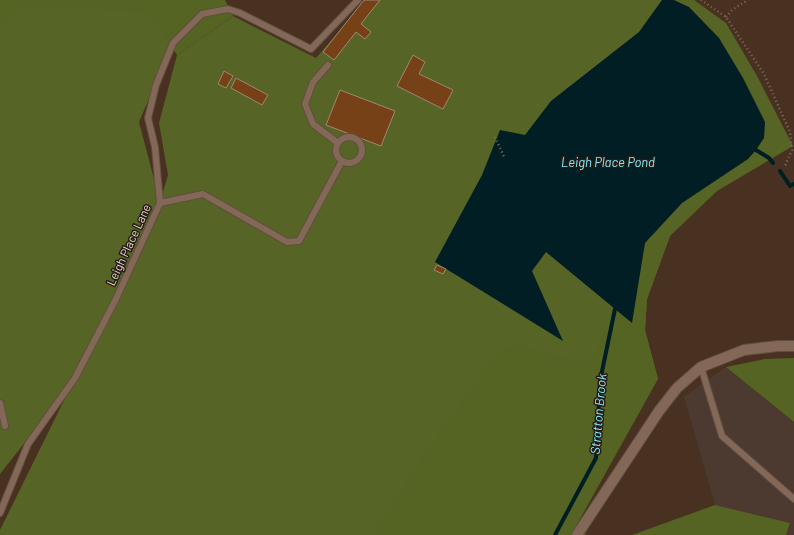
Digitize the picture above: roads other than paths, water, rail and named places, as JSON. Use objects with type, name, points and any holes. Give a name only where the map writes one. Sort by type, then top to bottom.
[{"type":"main road","points":[[577,535],[659,411],[677,388],[702,367],[744,350],[778,346],[794,346]]},
{"type":"lane","name":"Leigh Place Lane","points":[[0,513],[28,444],[75,378],[116,299],[160,203],[155,147],[148,118],[156,86],[173,43],[202,14],[228,9],[240,13],[311,49],[358,0]]},
{"type":"lane","points":[[328,65],[314,82],[305,104],[313,124],[338,143]]},
{"type":"lane","points":[[345,138],[354,138],[360,144],[362,150],[359,158],[350,163],[342,161],[336,150],[338,143],[345,138]]},
{"type":"lane","points":[[160,203],[203,194],[287,242],[299,241],[342,161]]},
{"type":"lane","points":[[702,367],[722,436],[794,499]]},
{"type":"lane","points":[[0,403],[5,426]]},
{"type":"water","name":"Leigh Place Pond","points":[[662,0],[674,0],[689,7],[719,38],[743,78],[765,122],[764,138],[748,159],[682,203],[645,243],[632,323],[546,252],[532,271],[563,341],[435,262],[482,175],[500,130],[525,135],[551,101],[639,32]]},
{"type":"waterway","points":[[756,150],[769,158],[773,163]]},
{"type":"waterway","points":[[780,171],[790,186],[794,184]]},
{"type":"waterway","name":"Stratton Brook","points":[[555,535],[596,458],[600,381],[615,309]]}]
